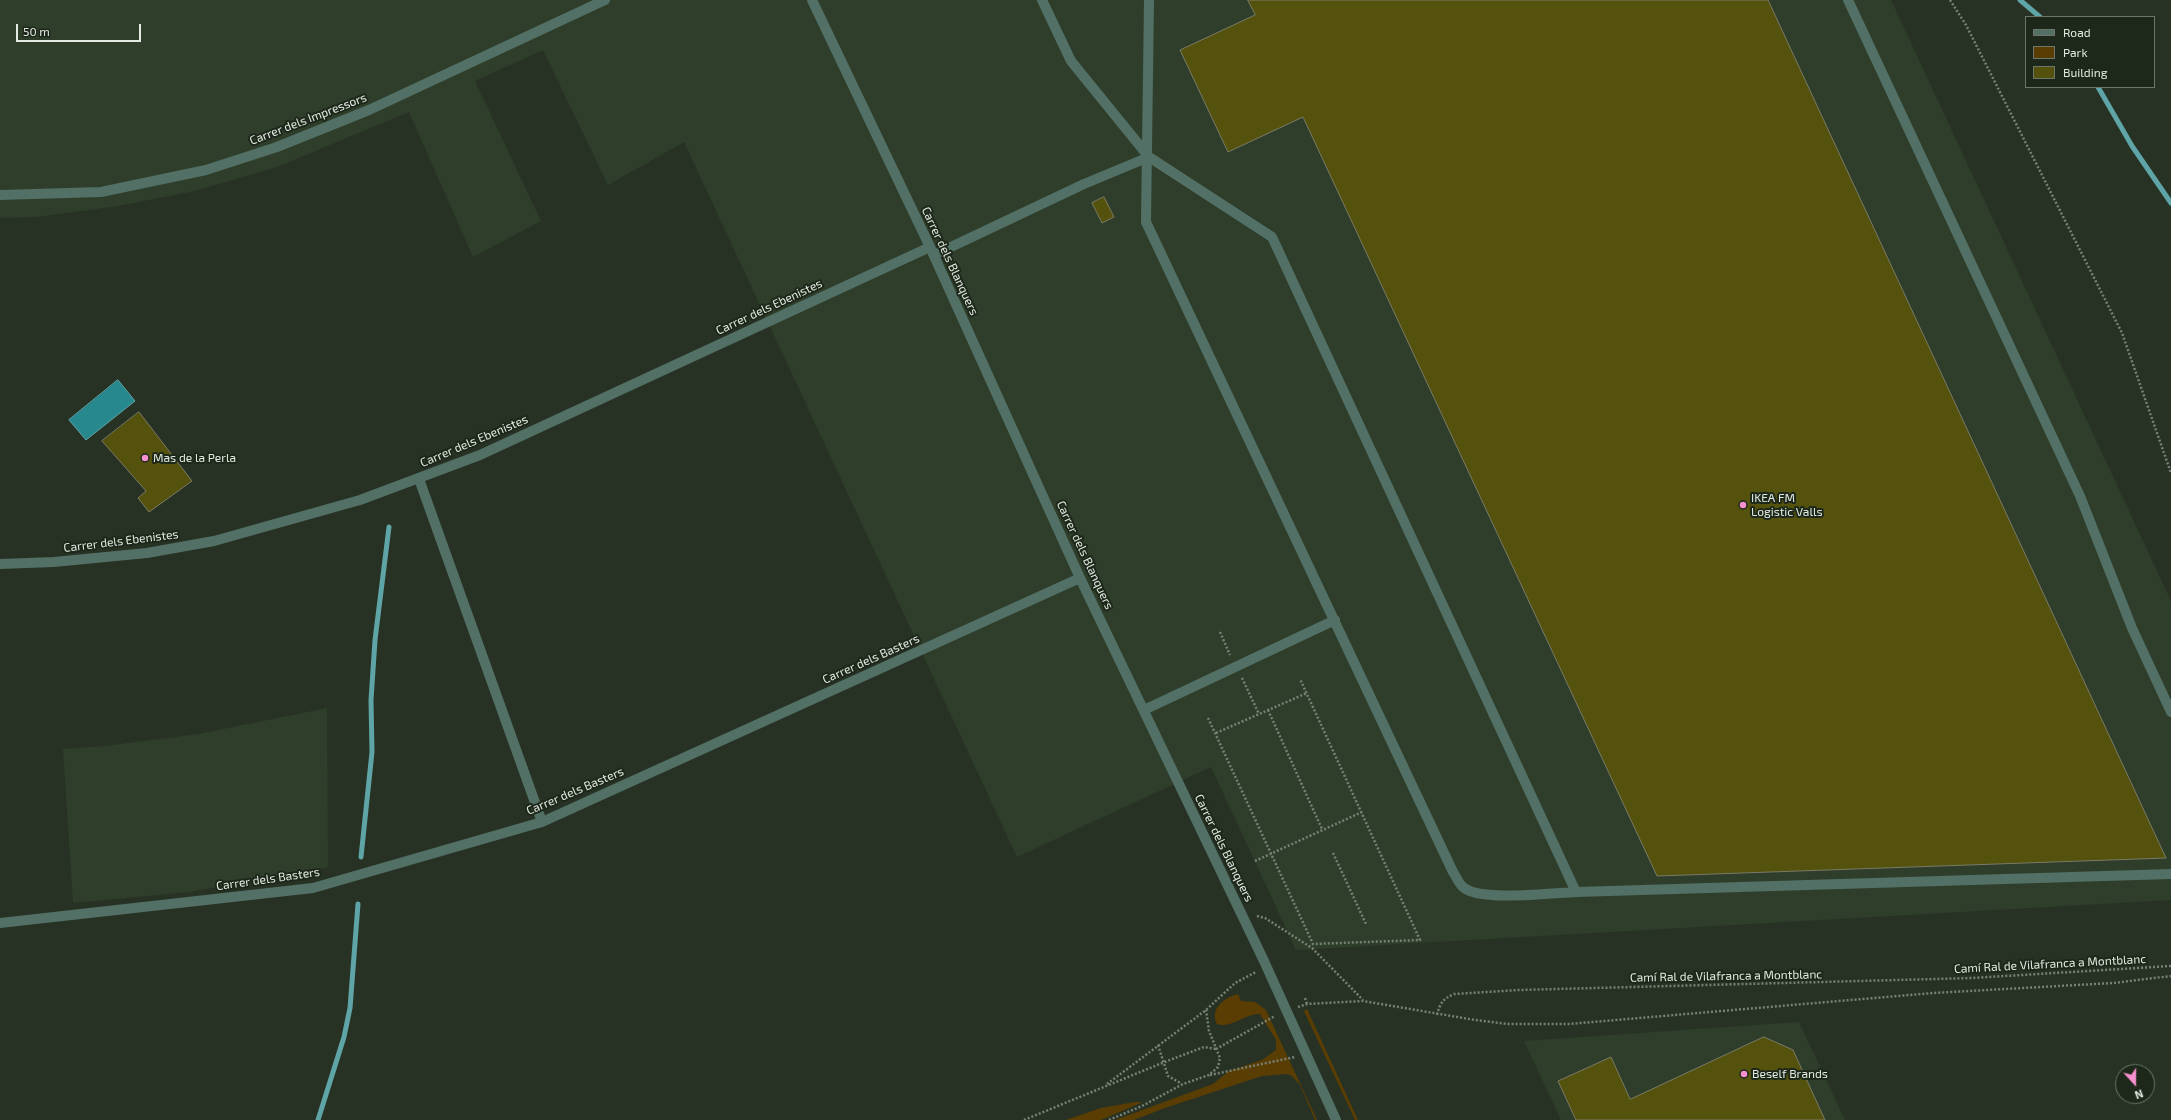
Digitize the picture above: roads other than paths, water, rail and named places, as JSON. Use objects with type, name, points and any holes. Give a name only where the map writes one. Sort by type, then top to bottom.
[{"type":"street","name":"Carrer dels Impressors","points":[[0,195],[101,192],[206,170],[277,147],[369,110],[606,0]]},
{"type":"street","name":"Carrer dels Blanquers","points":[[812,0],[932,251],[1080,578],[1267,967],[1336,1120]]},
{"type":"street","points":[[1042,0],[1071,61],[1148,157],[1272,237],[1576,892]]},
{"type":"street","points":[[1149,0],[1146,222],[1453,872],[1464,888],[1485,895],[1517,896],[1576,892],[2171,874]]},
{"type":"street","points":[[1848,0],[2080,496],[2132,628],[2171,712]]},
{"type":"street","name":"Carrer dels Ebenistes","points":[[0,564],[54,562],[147,553],[214,541],[360,500],[480,455],[932,251],[1148,157]]},
{"type":"street","points":[[419,479],[542,822]]},
{"type":"street","name":"Carrer dels Basters","points":[[0,923],[313,888],[542,822],[1080,578]]},
{"type":"street","points":[[1144,710],[1335,620]]},
{"type":"water","points":[[118,380],[135,401],[86,440],[69,420]]},
{"type":"waterway","points":[[2020,0],[2039,16]]},
{"type":"waterway","points":[[2099,88],[2132,146],[2171,203]]},
{"type":"waterway","points":[[361,857],[372,752],[371,700],[375,640],[389,527]]},
{"type":"waterway","points":[[318,1120],[344,1037],[350,1008],[358,904]]},
{"type":"place","name":"Mas de la Perla","points":[[145,458]]},
{"type":"place","name":"IKEA FM Logistic Valls","points":[[1743,505]]},
{"type":"place","name":"Beself Brands","points":[[1744,1074]]}]
